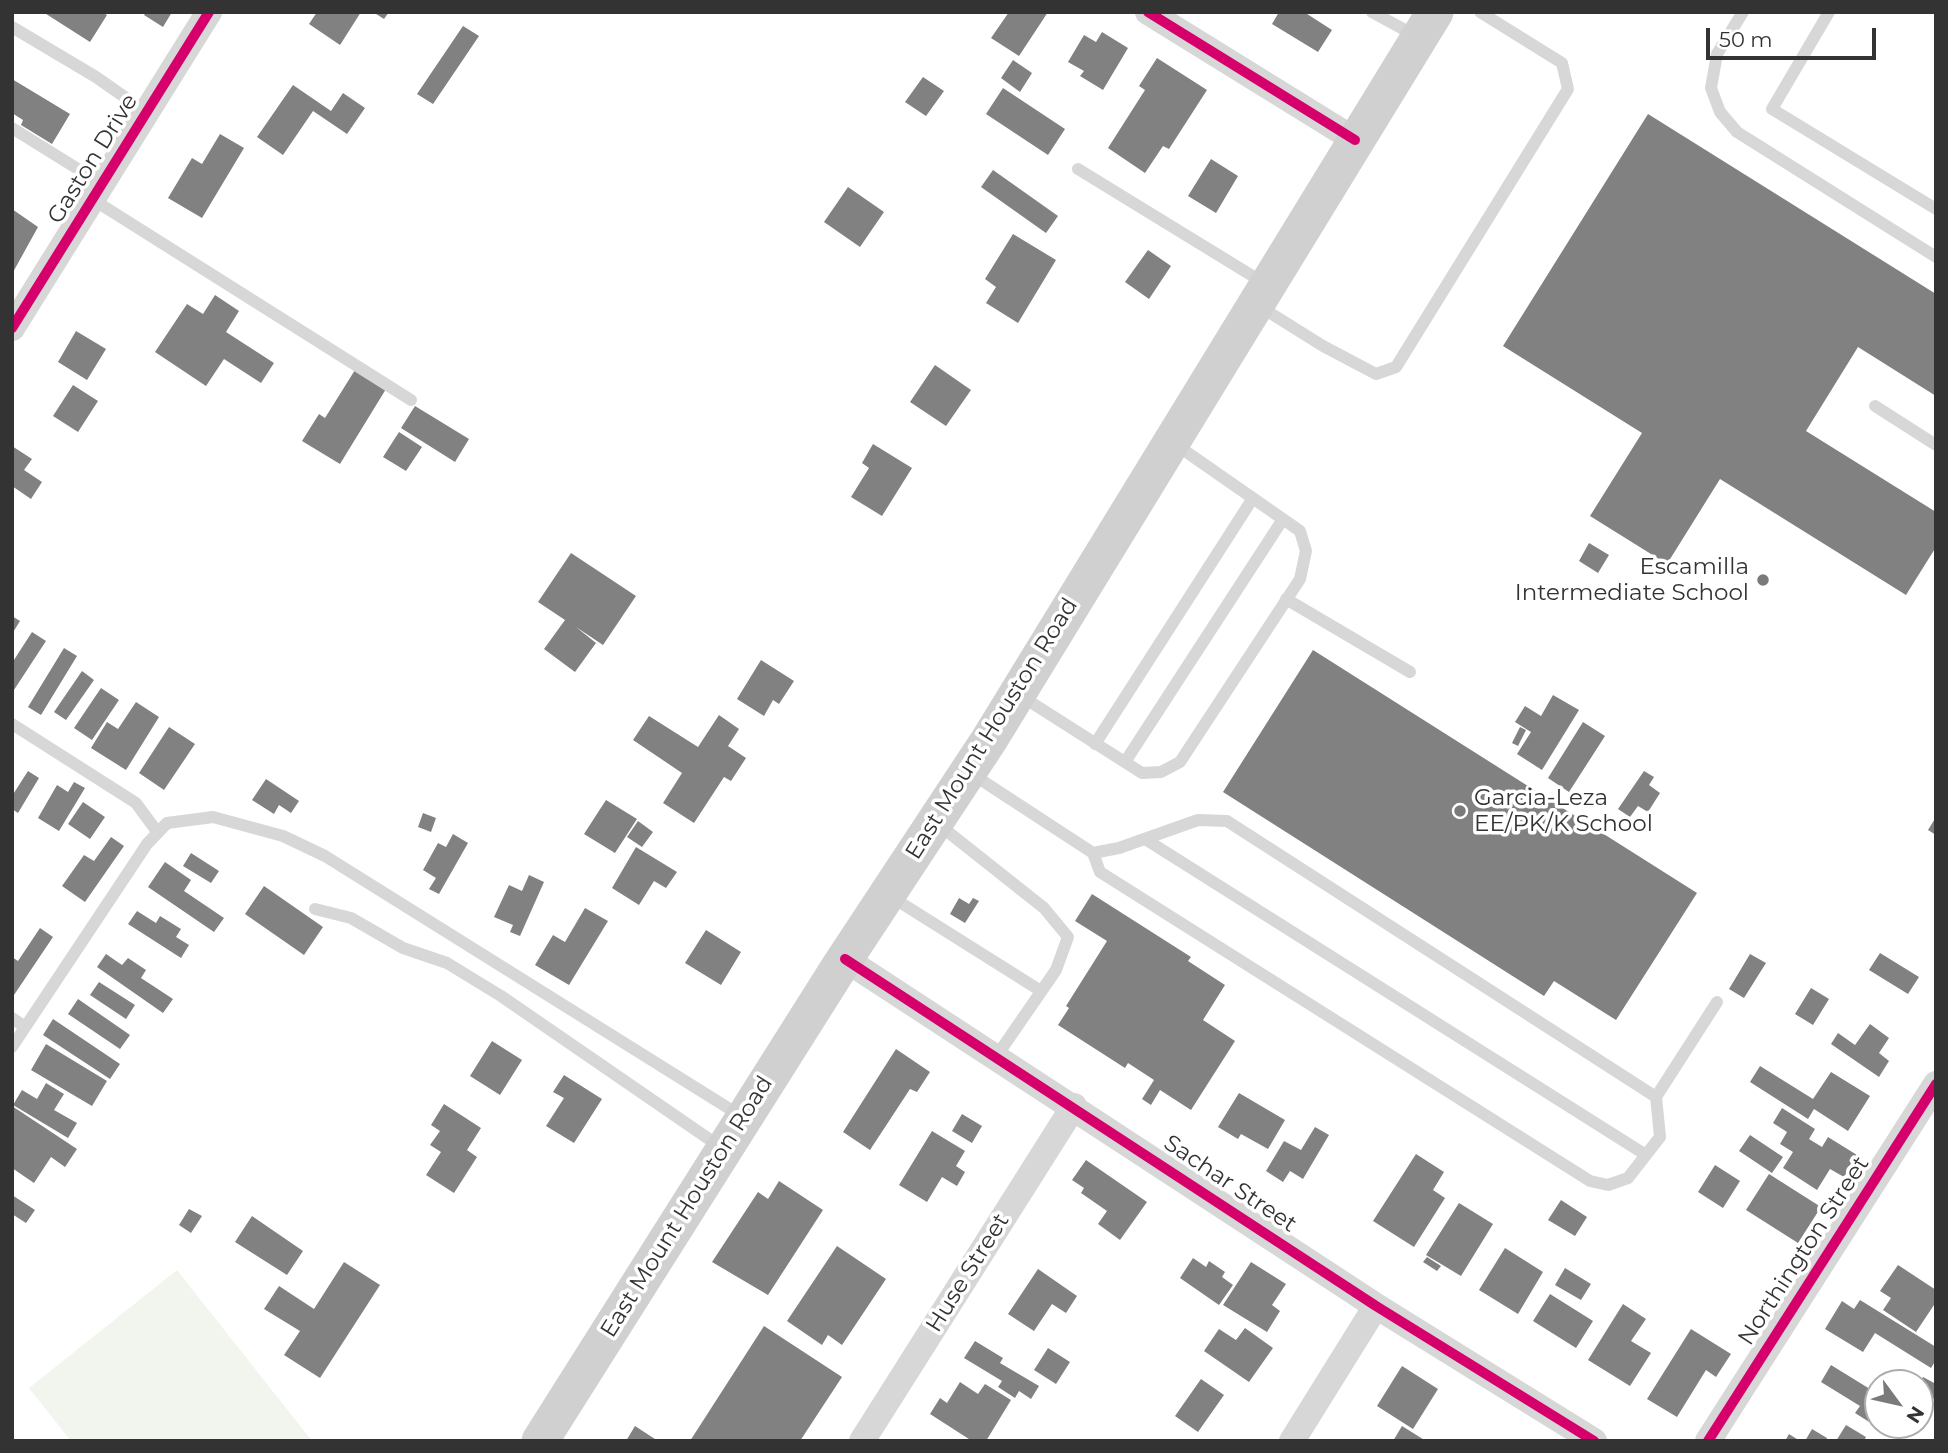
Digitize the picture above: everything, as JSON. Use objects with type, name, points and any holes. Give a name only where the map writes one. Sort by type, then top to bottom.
[{"type":"main road","name":"East Mount Houston Road","points":[[540,1441],[845,959],[969,772],[1427,25]]},
{"type":"street","name":"Gaston Drive","points":[[12,328],[209,12]]},
{"type":"street","points":[[1148,12],[1355,140]]},
{"type":"street","name":"Sachar Street","points":[[845,959],[1074,1106],[1376,1306],[1594,1441]]},
{"type":"street","name":"Northington Street","points":[[1708,1441],[1936,1084]]},
{"type":"street","name":"Huse Street","points":[[862,1441],[1074,1106]]},
{"type":"street","points":[[1292,1441],[1376,1306]]},
{"type":"lane","points":[[1372,12],[1427,25]]},
{"type":"lane","points":[[1078,169],[1261,294],[1323,346],[1376,374],[1395,367],[1568,89],[1562,63],[1480,12]]},
{"type":"lane","points":[[1743,12],[1717,54],[1712,88],[1720,113],[1737,132],[1936,257]]},
{"type":"lane","points":[[1829,12],[1772,109],[1936,209]]},
{"type":"lane","points":[[12,27],[146,112]]},
{"type":"lane","points":[[12,128],[97,192],[411,400]]},
{"type":"lane","points":[[1875,406],[1936,445]]},
{"type":"lane","points":[[1017,694],[1142,773],[1161,772],[1180,762],[1300,579],[1306,551],[1300,531],[1171,442]]},
{"type":"lane","points":[[1095,744],[1253,498]]},
{"type":"lane","points":[[1125,762],[1283,519]]},
{"type":"lane","points":[[1286,599],[1410,672]]},
{"type":"lane","points":[[12,724],[136,803],[158,833]]},
{"type":"lane","points":[[969,772],[1093,853],[1100,872],[1590,1181],[1608,1185],[1628,1178],[1660,1137],[1656,1097],[1717,1002]]},
{"type":"lane","points":[[12,1047],[147,844],[167,824],[213,817],[284,835],[371,885],[744,1118]]},
{"type":"lane","points":[[1093,853],[1145,839],[1198,820],[1227,821],[1656,1097]]},
{"type":"lane","points":[[935,822],[1044,908],[1068,937],[1056,970],[996,1056]]},
{"type":"lane","points":[[1145,839],[1646,1155]]},
{"type":"lane","points":[[887,894],[1041,991]]},
{"type":"lane","points":[[315,909],[351,918],[403,948],[447,963],[724,1149]]},
{"type":"lane","points":[[12,1018],[26,1027]]},
{"type":"shaded area","points":[[177,1270],[312,1441],[71,1441],[29,1388]]},
{"type":"building","points":[[43,12],[102,12],[107,15],[90,42]]},
{"type":"building","points":[[146,12],[172,12],[163,27],[144,15]]},
{"type":"building","points":[[317,12],[361,12],[340,45],[309,24]]},
{"type":"building","points":[[373,12],[389,12],[384,19]]},
{"type":"building","points":[[1009,12],[1048,12],[1019,56],[991,38]]},
{"type":"building","points":[[1279,12],[1304,12],[1332,30],[1318,52],[1272,24]]},
{"type":"building","points":[[463,26],[479,36],[433,104],[417,94]]},
{"type":"building","points":[[1102,32],[1128,48],[1103,90],[1080,76],[1084,71],[1068,62],[1084,35],[1096,42]]},
{"type":"building","points":[[1157,58],[1207,90],[1169,149],[1163,146],[1145,173],[1108,148],[1145,90],[1139,86]]},
{"type":"building","points":[[1013,60],[1032,73],[1020,92],[1001,78]]},
{"type":"building","points":[[923,77],[944,91],[926,116],[905,102]]},
{"type":"building","points":[[12,79],[70,114],[52,144],[21,125],[23,120],[12,113]]},
{"type":"building","points":[[293,85],[331,111],[343,93],[365,108],[347,134],[313,111],[283,155],[257,137]]},
{"type":"building","points":[[1003,88],[1065,129],[1048,155],[986,114]]},
{"type":"building","points":[[1648,114],[1936,294],[1936,396],[1858,347],[1806,431],[1936,512],[1936,547],[1906,595],[1720,479],[1667,564],[1590,516],[1642,433],[1503,346]]},
{"type":"building","points":[[220,134],[244,148],[202,218],[168,198],[192,158],[202,164]]},
{"type":"building","points":[[1211,159],[1238,176],[1216,213],[1188,196]]},
{"type":"building","points":[[993,170],[1058,216],[1046,233],[981,187]]},
{"type":"building","points":[[848,187],[884,212],[860,247],[824,222]]},
{"type":"building","points":[[12,209],[38,227],[12,274]]},
{"type":"building","points":[[1013,234],[1056,260],[1018,323],[986,303],[996,287],[985,279]]},
{"type":"building","points":[[1148,250],[1171,266],[1149,299],[1125,282]]},
{"type":"building","points":[[215,295],[239,311],[226,332],[274,363],[261,383],[224,359],[206,386],[155,352],[187,304],[203,314]]},
{"type":"building","points":[[76,331],[106,349],[87,380],[58,362]]},
{"type":"building","points":[[935,365],[971,390],[946,426],[910,402]]},
{"type":"building","points":[[355,370],[386,389],[340,464],[302,441],[319,414],[325,418]]},
{"type":"building","points":[[73,385],[98,401],[78,432],[53,416]]},
{"type":"building","points":[[415,406],[469,439],[455,462],[401,428]]},
{"type":"building","points":[[399,432],[422,447],[406,471],[383,457]]},
{"type":"building","points":[[873,444],[912,468],[882,516],[851,497],[869,468],[862,463]]},
{"type":"building","points":[[12,446],[32,459],[24,470],[42,482],[31,499],[12,486]]},
{"type":"building","points":[[1589,543],[1609,555],[1598,573],[1579,561]]},
{"type":"building","points":[[571,553],[636,596],[603,645],[576,627],[596,643],[575,672],[544,649],[565,620],[538,602]]},
{"type":"building","points":[[12,616],[20,621],[12,634]]},
{"type":"building","points":[[32,632],[46,641],[12,693],[12,663]]},
{"type":"building","points":[[64,648],[77,656],[41,715],[28,707]]},
{"type":"building","points":[[1313,650],[1697,893],[1616,1020],[1554,981],[1544,996],[1223,792]]},
{"type":"building","points":[[761,660],[794,681],[779,704],[773,700],[764,716],[737,699]]},
{"type":"building","points":[[82,671],[94,680],[66,720],[54,712]]},
{"type":"building","points":[[101,688],[119,700],[92,740],[74,728]]},
{"type":"building","points":[[1553,695],[1579,710],[1542,770],[1517,754],[1531,732],[1515,722],[1525,706],[1541,716]]},
{"type":"building","points":[[136,702],[159,717],[126,770],[91,748],[107,722],[118,729]]},
{"type":"building","points":[[719,715],[739,729],[728,746],[746,758],[731,781],[724,777],[694,823],[663,803],[682,773],[633,740],[649,716],[698,747]]},
{"type":"building","points":[[1583,722],[1605,736],[1569,792],[1548,778]]},
{"type":"building","points":[[169,727],[195,744],[164,790],[139,773]]},
{"type":"building","points":[[1520,727],[1526,730],[1518,746],[1512,743]]},
{"type":"building","points":[[28,771],[39,778],[18,813],[12,809],[12,796]]},
{"type":"building","points":[[1644,771],[1654,777],[1649,785],[1660,793],[1648,812],[1638,806],[1630,817],[1618,809]]},
{"type":"building","points":[[266,779],[299,801],[291,813],[279,805],[274,814],[252,800]]},
{"type":"building","points":[[74,782],[85,788],[59,831],[38,818],[57,785],[68,792]]},
{"type":"building","points":[[606,800],[637,819],[615,853],[584,834]]},
{"type":"building","points":[[83,802],[105,817],[90,839],[68,824]]},
{"type":"building","points":[[423,813],[436,818],[431,832],[418,827]]},
{"type":"building","points":[[1936,817],[1936,835],[1928,830]]},
{"type":"building","points":[[638,821],[653,832],[642,847],[627,837]]},
{"type":"building","points":[[453,834],[468,843],[439,894],[429,889],[436,878],[423,870],[438,843],[446,847]]},
{"type":"building","points":[[111,837],[124,846],[85,902],[62,886],[84,855],[94,861]]},
{"type":"building","points":[[636,847],[677,872],[666,888],[654,881],[639,905],[612,888]]},
{"type":"building","points":[[191,853],[219,871],[211,883],[183,866]]},
{"type":"building","points":[[165,862],[191,880],[184,891],[224,918],[214,932],[148,887]]},
{"type":"building","points":[[529,875],[544,882],[520,936],[510,932],[513,925],[494,917],[509,885],[522,891]]},
{"type":"building","points":[[264,886],[323,927],[304,955],[245,914]]},
{"type":"building","points":[[1092,894],[1191,957],[1188,961],[1225,985],[1203,1020],[1235,1041],[1191,1110],[1160,1090],[1151,1105],[1142,1099],[1154,1080],[1128,1063],[1125,1068],[1058,1025],[1069,1008],[1066,1006],[1107,941],[1075,921]]},
{"type":"building","points":[[959,898],[969,904],[973,898],[979,901],[965,923],[950,914]]},
{"type":"building","points":[[585,908],[608,921],[569,985],[535,965],[553,935],[565,942]]},
{"type":"building","points":[[137,911],[156,923],[160,916],[181,929],[176,937],[189,945],[181,958],[128,924]]},
{"type":"building","points":[[40,928],[53,937],[14,995],[12,957],[18,961]]},
{"type":"building","points":[[706,930],[741,952],[721,985],[685,963]]},
{"type":"building","points":[[1880,953],[1919,977],[1908,994],[1869,970]]},
{"type":"building","points":[[106,954],[122,965],[128,958],[146,970],[141,978],[173,999],[163,1013],[97,967]]},
{"type":"building","points":[[1750,954],[1766,963],[1744,998],[1729,989]]},
{"type":"building","points":[[99,982],[135,1005],[126,1019],[90,995]]},
{"type":"building","points":[[1811,988],[1829,999],[1813,1025],[1795,1014]]},
{"type":"building","points":[[78,999],[130,1035],[120,1049],[68,1014]]},
{"type":"building","points":[[53,1019],[120,1064],[110,1079],[43,1035]]},
{"type":"building","points":[[1870,1024],[1889,1038],[1879,1053],[1889,1061],[1879,1077],[1831,1044],[1838,1033],[1855,1045]]},
{"type":"building","points":[[492,1041],[522,1060],[500,1095],[470,1076]]},
{"type":"building","points":[[46,1044],[107,1081],[92,1106],[31,1070]]},
{"type":"building","points":[[896,1049],[930,1072],[917,1092],[910,1089],[870,1150],[843,1132]]},
{"type":"building","points":[[1760,1066],[1813,1099],[1831,1072],[1870,1096],[1848,1131],[1814,1109],[1808,1119],[1750,1082]]},
{"type":"building","points":[[564,1075],[602,1099],[574,1143],[546,1126],[564,1098],[553,1092]]},
{"type":"building","points":[[46,1083],[64,1094],[54,1110],[77,1123],[68,1138],[13,1105],[22,1090],[37,1099]]},
{"type":"building","points":[[1239,1093],[1285,1120],[1268,1149],[1241,1134],[1238,1139],[1218,1127]]},
{"type":"building","points":[[444,1104],[481,1128],[467,1150],[477,1157],[454,1193],[426,1175],[441,1152],[430,1145],[440,1131],[431,1125]]},
{"type":"building","points":[[12,1106],[77,1149],[65,1167],[51,1157],[34,1183],[12,1168]]},
{"type":"building","points":[[1782,1108],[1815,1129],[1809,1139],[1822,1147],[1828,1137],[1857,1155],[1844,1177],[1830,1169],[1817,1190],[1783,1168],[1793,1152],[1780,1144],[1787,1132],[1773,1123]]},
{"type":"building","points":[[962,1114],[982,1126],[972,1143],[952,1131]]},
{"type":"building","points":[[1315,1127],[1329,1135],[1303,1179],[1290,1171],[1283,1182],[1266,1171],[1284,1141],[1301,1150]]},
{"type":"building","points":[[932,1131],[965,1151],[956,1166],[965,1172],[957,1186],[942,1177],[927,1202],[899,1185]]},
{"type":"building","points":[[1750,1135],[1783,1157],[1772,1173],[1739,1151]]},
{"type":"building","points":[[1416,1154],[1444,1172],[1433,1190],[1445,1198],[1414,1247],[1373,1221]]},
{"type":"building","points":[[1086,1160],[1147,1202],[1120,1240],[1098,1224],[1107,1211],[1081,1193],[1084,1188],[1072,1180]]},
{"type":"building","points":[[1715,1165],[1740,1181],[1723,1208],[1698,1192]]},
{"type":"building","points":[[1769,1174],[1821,1207],[1798,1243],[1746,1210]]},
{"type":"building","points":[[779,1181],[823,1210],[768,1295],[712,1262],[758,1192],[768,1199]]},
{"type":"building","points":[[12,1195],[35,1210],[26,1223],[12,1214]]},
{"type":"building","points":[[1561,1200],[1587,1217],[1575,1236],[1548,1220]]},
{"type":"building","points":[[1459,1203],[1493,1224],[1461,1276],[1426,1255]]},
{"type":"building","points":[[189,1209],[202,1216],[191,1233],[179,1225]]},
{"type":"building","points":[[252,1216],[303,1251],[287,1275],[235,1242]]},
{"type":"building","points":[[837,1246],[886,1279],[842,1345],[828,1335],[822,1345],[787,1321]]},
{"type":"building","points":[[1505,1248],[1543,1272],[1518,1314],[1479,1290]]},
{"type":"building","points":[[1427,1257],[1441,1266],[1437,1271],[1423,1262]]},
{"type":"building","points":[[1193,1258],[1206,1267],[1209,1261],[1225,1272],[1222,1277],[1233,1285],[1219,1305],[1180,1278]]},
{"type":"building","points":[[344,1262],[380,1285],[320,1378],[284,1355],[300,1331],[264,1309],[279,1286],[314,1309]]},
{"type":"building","points":[[1251,1262],[1286,1284],[1272,1305],[1280,1311],[1267,1332],[1223,1305]]},
{"type":"building","points":[[1898,1265],[1936,1290],[1936,1302],[1916,1332],[1883,1310],[1891,1298],[1880,1291]]},
{"type":"building","points":[[1565,1268],[1591,1284],[1581,1300],[1555,1285]]},
{"type":"building","points":[[1038,1269],[1077,1296],[1066,1313],[1052,1304],[1034,1331],[1008,1314]]},
{"type":"building","points":[[1550,1294],[1593,1321],[1576,1348],[1533,1321]]},
{"type":"building","points":[[1860,1300],[1936,1347],[1936,1360],[1931,1368],[1875,1333],[1863,1352],[1825,1329],[1842,1301],[1854,1309]]},
{"type":"building","points":[[1623,1304],[1646,1319],[1631,1341],[1651,1353],[1630,1386],[1588,1360]]},
{"type":"building","points":[[764,1326],[842,1377],[800,1441],[690,1441]]},
{"type":"building","points":[[1245,1328],[1273,1348],[1249,1382],[1204,1351],[1219,1329],[1236,1340]]},
{"type":"building","points":[[1691,1329],[1731,1354],[1716,1377],[1706,1370],[1677,1417],[1647,1399]]},
{"type":"building","points":[[975,1341],[1003,1358],[1000,1363],[1039,1386],[1031,1399],[1019,1391],[1015,1398],[998,1387],[1002,1381],[964,1358]]},
{"type":"building","points":[[1048,1348],[1070,1362],[1056,1384],[1034,1370]]},
{"type":"building","points":[[1831,1365],[1864,1385],[1864,1419],[1855,1413],[1860,1406],[1821,1382]]},
{"type":"building","points":[[1402,1366],[1438,1389],[1413,1429],[1377,1406]]},
{"type":"building","points":[[1201,1379],[1224,1395],[1198,1432],[1175,1416]]},
{"type":"building","points":[[960,1382],[978,1394],[985,1384],[1011,1400],[986,1441],[972,1441],[930,1414],[940,1398],[947,1403]]},
{"type":"building","points":[[1846,1425],[1865,1439],[1864,1441],[1836,1441]]},
{"type":"building","points":[[635,1426],[658,1441],[626,1441]]},
{"type":"building","points":[[1402,1426],[1426,1441],[1393,1441]]},
{"type":"building","points":[[1812,1429],[1827,1438],[1826,1441],[1805,1441]]},
{"type":"building","points":[[1789,1434],[1800,1441],[1785,1441]]},
{"type":"cycle path","points":[[12,328],[209,12]]},
{"type":"cycle path","points":[[1148,12],[1355,140]]},
{"type":"cycle path","points":[[845,959],[1376,1306],[1594,1441]]},
{"type":"cycle path","points":[[1708,1441],[1936,1084]]},
{"type":"place","name":"Escamilla Intermediate School","points":[[1763,580]]},
{"type":"place","name":"Garcia-Leza EE/PK/K School","points":[[1460,811]]}]
